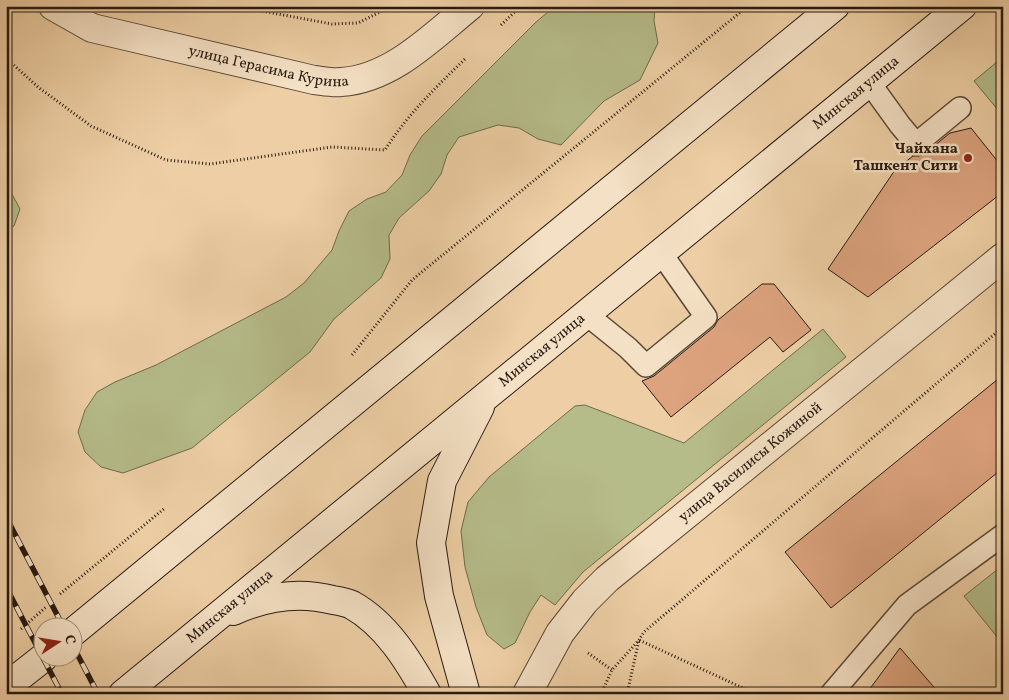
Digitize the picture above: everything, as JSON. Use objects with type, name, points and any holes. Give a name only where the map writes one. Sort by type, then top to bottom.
[{"type":"main road","name":"улица Герасима Курина","points":[[53,6],[92,28],[314,80],[341,82],[366,78],[397,63],[470,6]]},
{"type":"main road","points":[[82,625],[835,6]]},
{"type":"main road","name":"Минская улица","points":[[123,694],[962,6]]},
{"type":"main road","name":"улица Василисы Кожиной","points":[[527,694],[560,633],[585,601],[607,579],[1003,257]]},
{"type":"main road","points":[[466,694],[439,596],[431,543],[442,481],[485,397]]},
{"type":"main road","points":[[214,620],[255,601],[294,595],[319,596],[350,604],[372,619],[398,647],[415,672],[426,694]]},
{"type":"main road","points":[[6,688],[32,667]]},
{"type":"lane","points":[[869,82],[916,144],[960,108]]},
{"type":"lane","points":[[586,314],[628,348],[646,366],[706,317],[661,253]]},
{"type":"lane","points":[[831,694],[907,605],[1003,535]]},
{"type":"path","points":[[235,6],[332,24],[358,23],[392,6]]},
{"type":"path","points":[[500,26],[521,6]]},
{"type":"path","points":[[346,362],[412,280],[748,6]]},
{"type":"path","points":[[6,58],[38,87],[91,126],[166,160],[210,164],[332,147],[385,150],[399,128],[426,96],[467,58]]},
{"type":"path","points":[[601,694],[612,670],[644,632],[1003,327]]},
{"type":"path","points":[[56,598],[169,505]]},
{"type":"path","points":[[20,629],[49,604]]},
{"type":"path","points":[[626,694],[639,640]]},
{"type":"path","points":[[639,640],[756,694]]},
{"type":"green space","points":[[555,6],[655,6],[654,21],[658,43],[640,80],[604,101],[561,145],[538,139],[519,128],[498,125],[459,137],[447,155],[441,174],[429,191],[399,218],[389,235],[390,259],[381,278],[334,319],[310,352],[192,448],[123,473],[101,467],[85,452],[78,432],[85,410],[97,392],[115,382],[156,365],[286,297],[304,283],[332,250],[349,211],[367,199],[386,192],[402,175],[410,155],[422,136],[535,23]]},
{"type":"green space","points":[[1003,57],[1003,116],[974,81]]},
{"type":"green space","points":[[6,183],[20,209],[14,226],[6,230]]},
{"type":"green space","points":[[823,329],[846,357],[583,572],[555,605],[541,595],[530,612],[515,643],[504,649],[487,635],[476,607],[465,567],[461,531],[468,502],[489,477],[575,406],[585,405],[684,443]]},
{"type":"green space","points":[[1003,565],[1003,642],[1002,643],[964,596]]},
{"type":"building","points":[[971,128],[1003,168],[1003,192],[868,297],[828,269],[895,170],[913,156],[924,154],[950,133]]},
{"type":"building","points":[[762,284],[774,284],[811,330],[783,352],[770,337],[671,417],[642,381],[654,376],[714,327],[718,320]]},
{"type":"building","points":[[1003,375],[1003,468],[831,608],[785,552]]},
{"type":"building","points":[[900,648],[940,694],[866,694]]},
{"type":"railway","points":[[6,517],[59,618]]},
{"type":"railway","points":[[6,587],[32,637]]},
{"type":"railway","points":[[82,663],[98,694]]},
{"type":"railway","points":[[48,668],[62,694]]},
{"type":"place","name":"Чайхана Ташкент Сити","points":[[968,158]]}]
